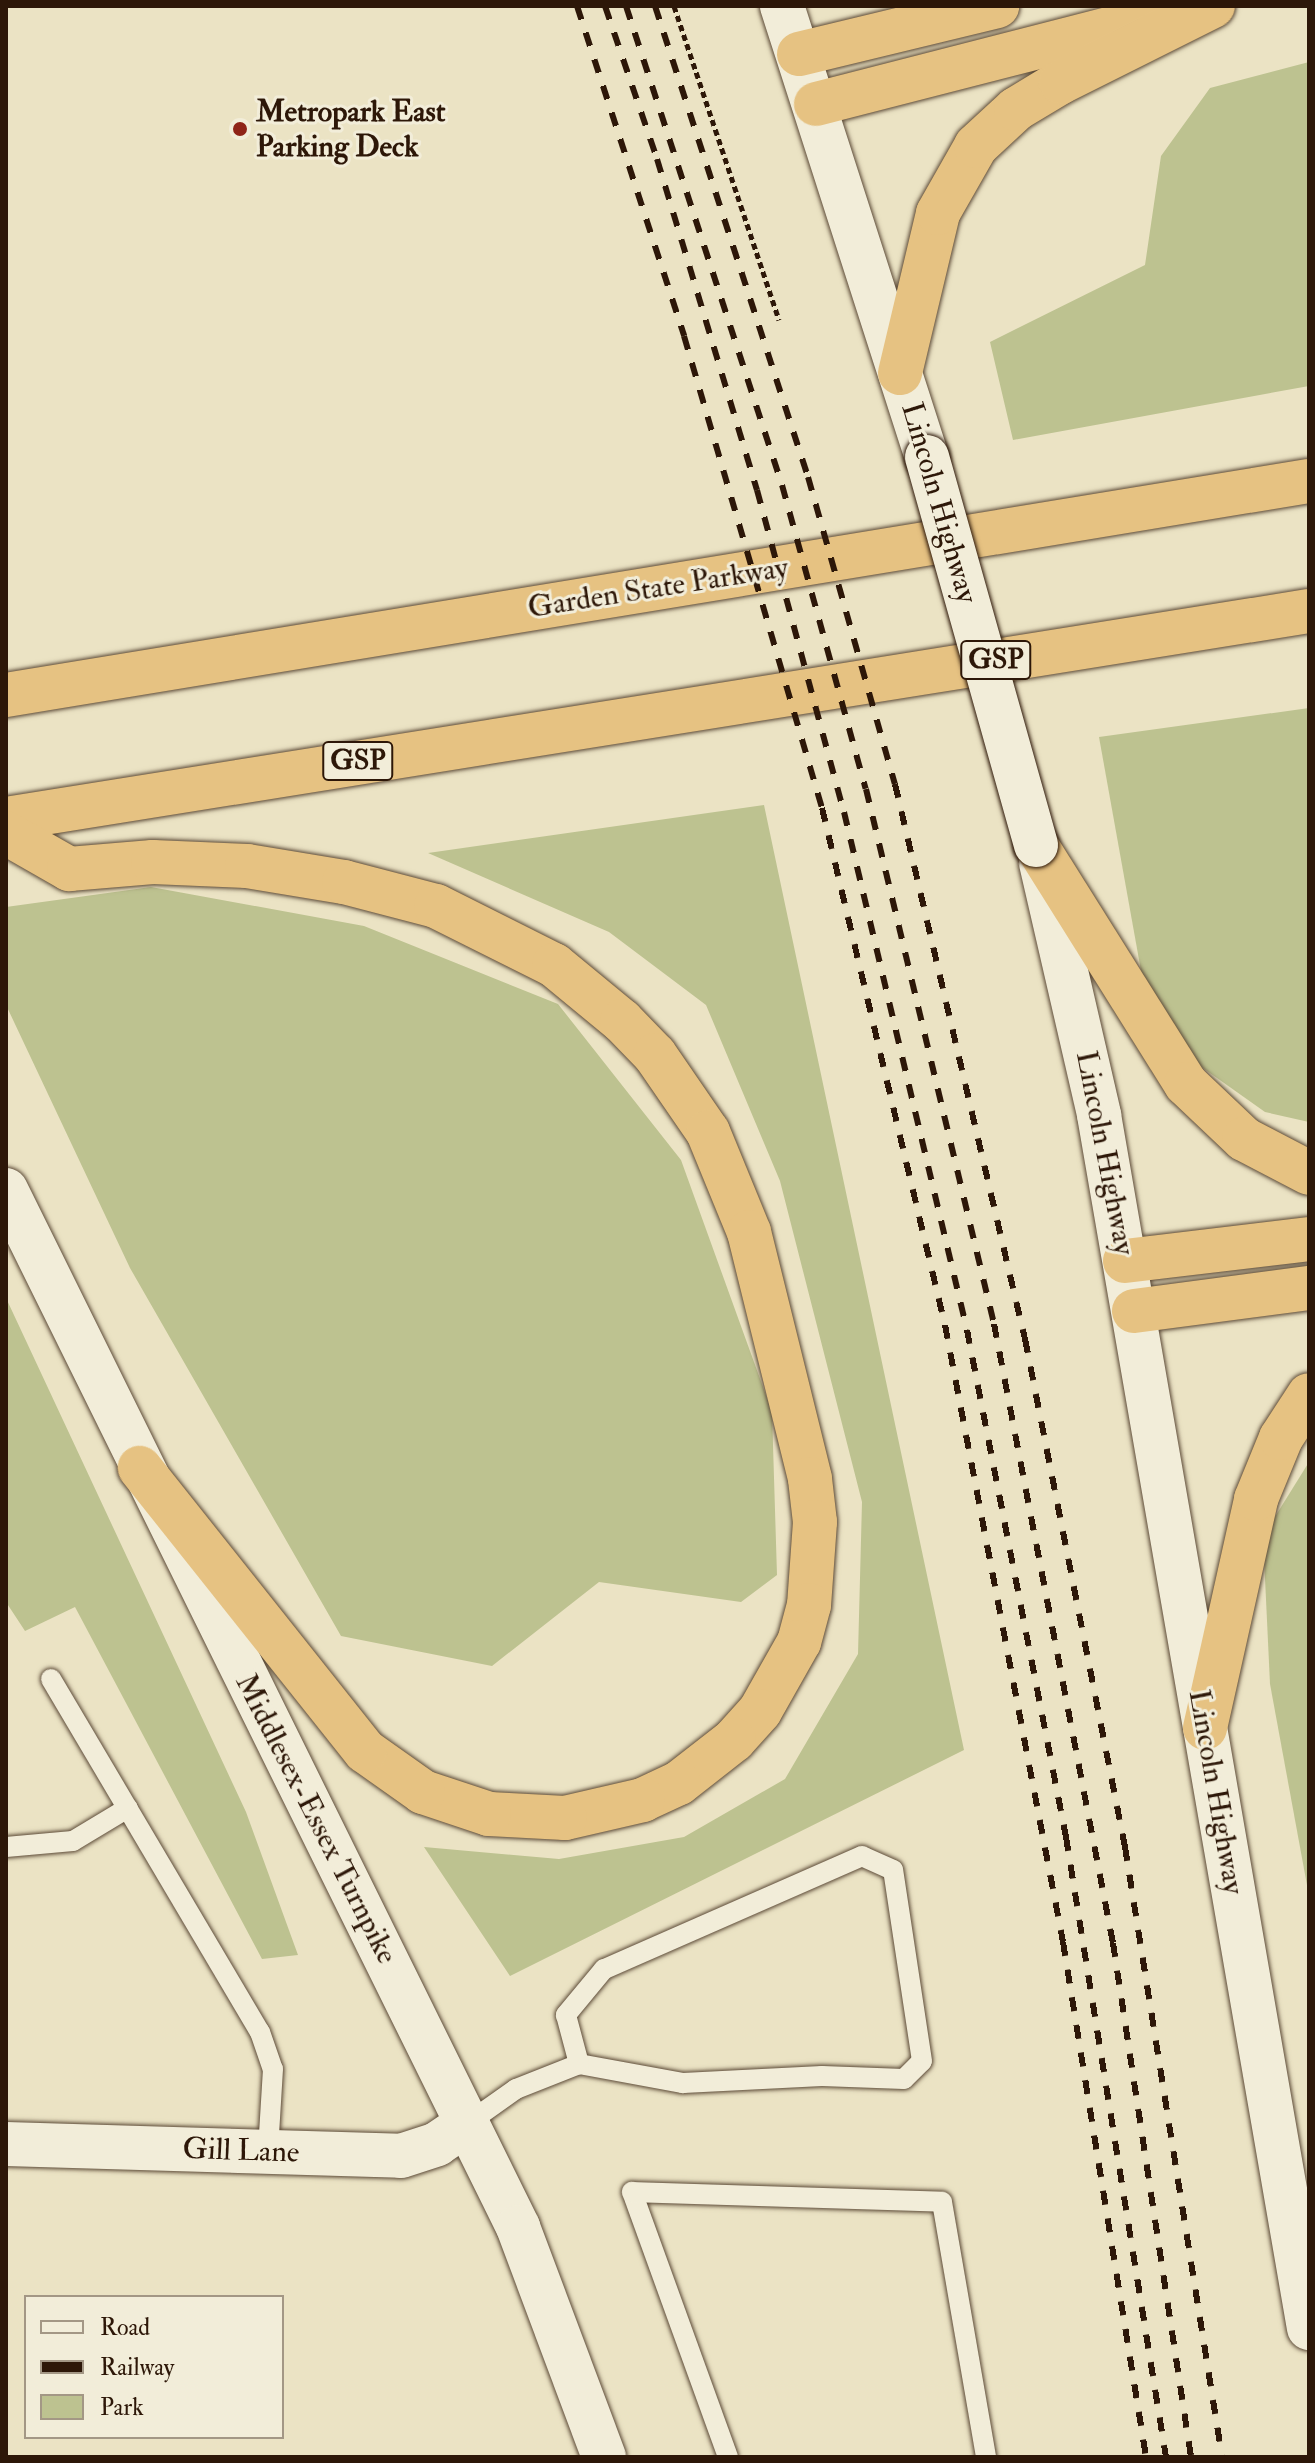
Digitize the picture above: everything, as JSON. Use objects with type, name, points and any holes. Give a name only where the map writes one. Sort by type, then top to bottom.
[{"type":"highway","points":[[799,54],[997,6]]},
{"type":"highway","points":[[816,104],[1198,6]]},
{"type":"highway","points":[[900,373],[938,213],[960,165],[976,146],[1016,109],[1061,82],[1213,6]]},
{"type":"highway","name":"Garden State Parkway","points":[[6,695],[1309,481]]},
{"type":"highway","name":"GSP","points":[[6,819],[1309,611]]},
{"type":"highway","points":[[6,833],[69,869],[153,862],[247,866],[344,882],[436,906],[554,965],[622,1021],[655,1055],[708,1132],[749,1232],[810,1479],[815,1522],[809,1605],[799,1642],[760,1711],[734,1740],[679,1783],[643,1800],[565,1818],[489,1814],[423,1792],[365,1751],[140,1468]]},
{"type":"highway","points":[[1036,845],[1186,1084],[1244,1139],[1309,1173]]},
{"type":"highway","points":[[1125,1261],[1309,1239]]},
{"type":"highway","points":[[1134,1311],[1309,1288]]},
{"type":"highway","points":[[1205,1728],[1256,1499],[1281,1438],[1309,1395]]},
{"type":"main road","name":"Lincoln Highway","points":[[782,6],[927,457],[1036,845],[1081,1025],[1134,1311],[1309,2328]]},
{"type":"main road","name":"Middlesex-Essex Turnpike","points":[[6,1190],[140,1468],[518,2227],[604,2457]]},
{"type":"main road","name":"Gill Lane","points":[[6,2144],[401,2156],[437,2144],[468,2123]]},
{"type":"lane","points":[[51,1679],[268,2051],[274,2090],[268,2151]]},
{"type":"lane","points":[[6,1847],[73,1841],[128,1808]]},
{"type":"lane","points":[[468,2123],[516,2089],[579,2064],[683,2083],[822,2076],[904,2079],[922,2061],[893,1870],[862,1856],[604,1969],[566,2015],[579,2064]]},
{"type":"lane","points":[[728,2457],[632,2192],[942,2202],[986,2457]]},
{"type":"path","points":[[674,6],[779,320]]},
{"type":"green space","points":[[1309,62],[1309,386],[1013,440],[990,342],[1145,265],[1161,156],[1210,88]]},
{"type":"green space","points":[[1309,708],[1309,1122],[1265,1112],[1152,1032],[1099,737]]},
{"type":"green space","points":[[764,805],[964,1750],[510,1976],[424,1847],[559,1859],[684,1837],[785,1779],[858,1654],[862,1502],[780,1181],[706,1005],[609,932],[428,853]]},
{"type":"green space","points":[[151,887],[364,926],[558,1004],[681,1160],[772,1412],[777,1575],[741,1602],[599,1582],[492,1666],[341,1636],[130,1268],[6,1005],[6,907]]},
{"type":"green space","points":[[6,1298],[246,1812],[298,1955],[262,1959],[75,1607],[25,1631],[6,1602]]},
{"type":"green space","points":[[1309,1462],[1309,1896],[1270,1684],[1263,1536]]},
{"type":"railway","points":[[577,6],[684,336],[822,808],[945,1325],[1063,1942],[1146,2457]]},
{"type":"railway","points":[[605,6],[657,159],[757,490],[844,812],[967,1330],[1066,1837],[1166,2457]]},
{"type":"railway","points":[[626,6],[782,485],[866,789],[994,1324],[1113,1943],[1191,2457]]},
{"type":"railway","points":[[655,6],[808,477],[895,784],[1025,1339],[1125,1847],[1222,2457]]},
{"type":"place","name":"Metropark East Parking Deck","points":[[240,129]]}]
